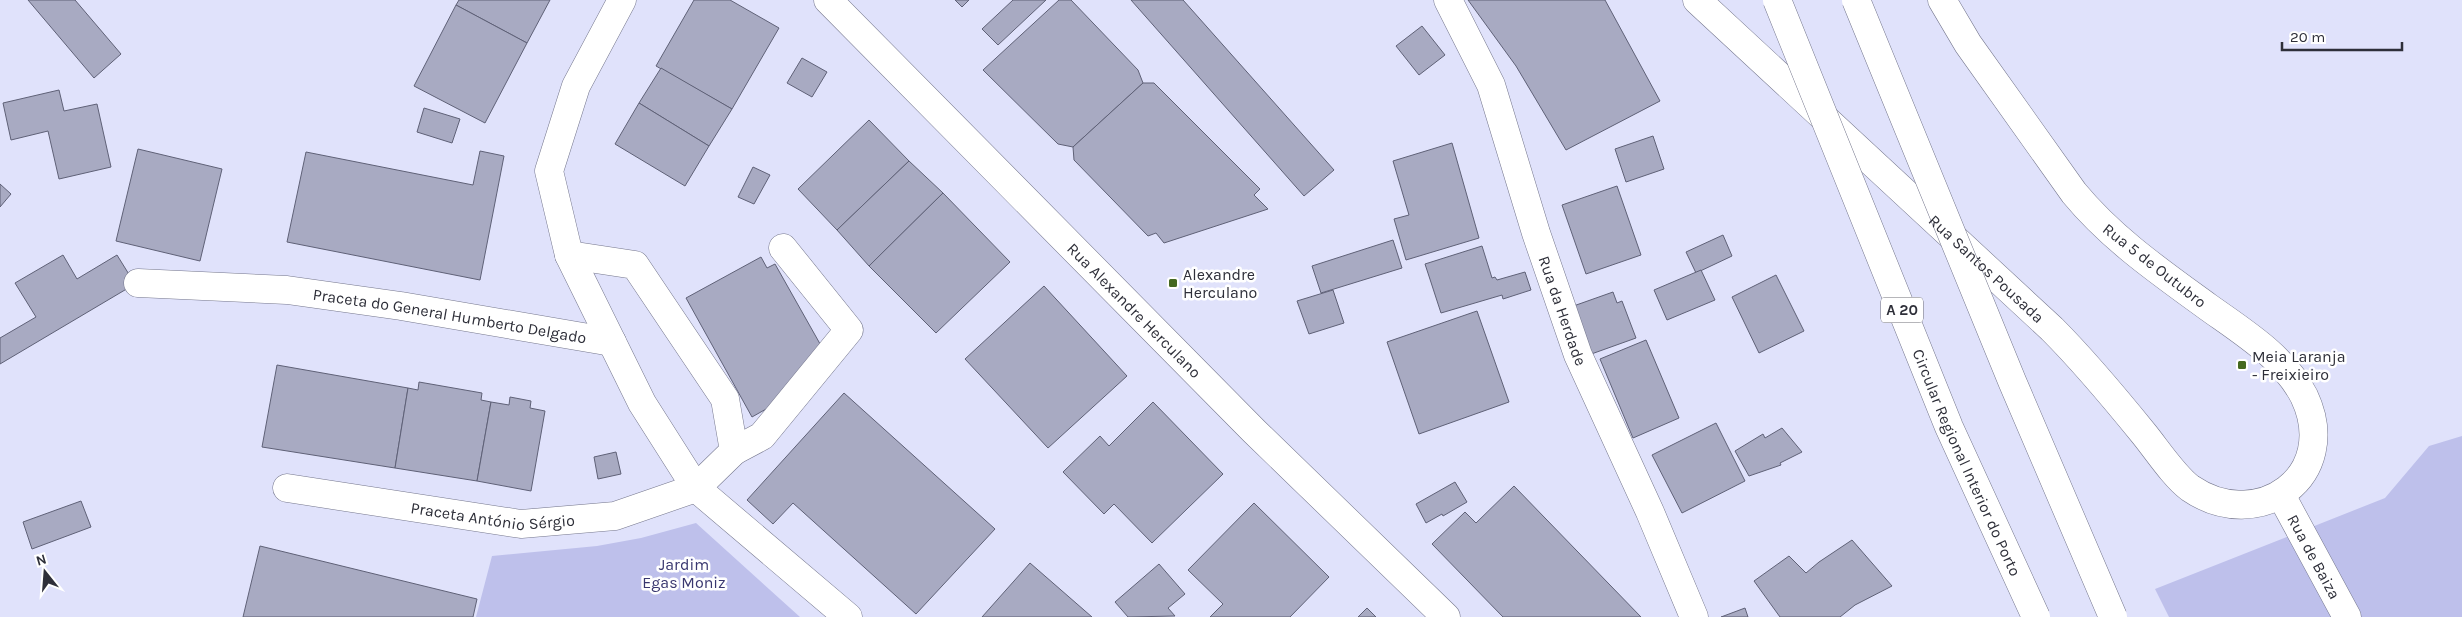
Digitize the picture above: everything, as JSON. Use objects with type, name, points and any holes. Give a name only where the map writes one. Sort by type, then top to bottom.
[{"type":"main road","points":[[622,0],[576,86],[549,171],[569,255],[642,403],[696,488],[848,617]]},
{"type":"main road","name":"Rua Alexandre Herculano","points":[[828,0],[1254,431],[1446,617]]},
{"type":"main road","name":"Rua da Herdade","points":[[1448,0],[1491,85],[1536,233],[1578,355],[1650,512],[1694,617]]},
{"type":"main road","name":"Rua Santos Pousada","points":[[1697,0],[2052,328],[2097,376],[2190,488],[2220,503],[2250,505],[2281,495]]},
{"type":"main road","name":"Circular Regional Interior do Porto","points":[[1777,0],[1949,427],[2036,617]]},
{"type":"main road","points":[[1856,0],[2012,381],[2113,617]]},
{"type":"main road","name":"Rua 5 de Outubro","points":[[1942,0],[1968,44],[2074,193],[2091,213],[2128,247],[2258,344],[2284,366],[2304,396],[2314,426],[2312,455],[2300,478],[2281,495]]},
{"type":"main road","points":[[696,488],[734,451],[762,436],[849,330],[783,248]]},
{"type":"main road","points":[[569,255],[635,265],[725,399],[734,451]]},
{"type":"main road","name":"Praceta do General Humberto Delgado","points":[[138,283],[287,290],[401,306],[612,342]]},
{"type":"main road","name":"Praceta António Sérgio","points":[[286,488],[520,524],[616,516],[696,488]]},
{"type":"main road","name":"Rua de Baiza","points":[[2281,495],[2347,617]]},
{"type":"green space","points":[[2462,436],[2462,617],[2169,617],[2155,589],[2385,498],[2429,446]]},
{"type":"green space","name":"Jardim Egas Moniz","points":[[696,523],[800,617],[476,617],[492,556],[597,546],[641,538]]},
{"type":"building","points":[[28,0],[75,0],[121,54],[94,78]]},
{"type":"building","points":[[459,0],[550,0],[527,43],[456,5]]},
{"type":"building","points":[[694,0],[730,0],[779,28],[732,109],[656,66]]},
{"type":"building","points":[[955,0],[969,0],[962,7]]},
{"type":"building","points":[[1013,0],[1046,0],[998,45],[982,29]]},
{"type":"building","points":[[1059,0],[1071,0],[1138,70],[1143,83],[1073,147],[1058,144],[983,70]]},
{"type":"building","points":[[1131,0],[1183,0],[1334,170],[1304,196]]},
{"type":"building","points":[[1468,0],[1605,0],[1660,101],[1566,150],[1516,66]]},
{"type":"building","points":[[456,5],[527,43],[485,123],[414,86]]},
{"type":"building","points":[[1422,26],[1445,55],[1419,75],[1396,46]]},
{"type":"building","points":[[802,58],[827,72],[812,97],[787,83]]},
{"type":"building","points":[[661,68],[732,109],[709,146],[639,103]]},
{"type":"building","points":[[1143,83],[1154,83],[1260,189],[1254,195],[1268,209],[1164,243],[1156,233],[1148,236],[1074,160],[1073,147]]},
{"type":"building","points":[[59,90],[64,111],[97,104],[111,167],[59,179],[48,131],[11,140],[3,103]]},
{"type":"building","points":[[639,103],[709,146],[685,186],[615,144]]},
{"type":"building","points":[[424,108],[460,119],[452,143],[417,132]]},
{"type":"building","points":[[869,120],[909,161],[837,230],[798,189]]},
{"type":"building","points":[[1653,136],[1664,169],[1626,182],[1615,149]]},
{"type":"building","points":[[1452,143],[1479,238],[1406,260],[1394,219],[1409,215],[1393,161]]},
{"type":"building","points":[[138,149],[222,169],[200,261],[116,241]]},
{"type":"building","points":[[480,151],[504,156],[480,280],[287,242],[306,152],[473,185]]},
{"type":"building","points":[[909,161],[943,193],[869,266],[837,230]]},
{"type":"building","points":[[753,167],[770,175],[754,204],[738,197]]},
{"type":"building","points":[[0,184],[11,194],[0,207]]},
{"type":"building","points":[[1617,186],[1641,255],[1586,274],[1562,205]]},
{"type":"building","points":[[943,193],[1010,262],[936,333],[869,266]]},
{"type":"building","points":[[1723,235],[1732,256],[1696,273],[1686,252]]},
{"type":"building","points":[[1393,240],[1402,268],[1321,293],[1312,266]]},
{"type":"building","points":[[1482,246],[1492,278],[1495,277],[1497,280],[1525,272],[1531,290],[1503,299],[1502,295],[1441,313],[1425,264]]},
{"type":"building","points":[[63,255],[77,279],[117,255],[135,284],[0,364],[0,338],[36,317],[15,283]]},
{"type":"building","points":[[761,257],[767,268],[775,264],[828,358],[805,387],[752,417],[686,298]]},
{"type":"building","points":[[1701,270],[1715,300],[1667,320],[1654,290]]},
{"type":"building","points":[[1776,275],[1804,331],[1759,353],[1732,297]]},
{"type":"building","points":[[1044,286],[1127,376],[1048,448],[965,359]]},
{"type":"building","points":[[1333,290],[1344,323],[1309,334],[1297,301]]},
{"type":"building","points":[[1613,292],[1617,303],[1622,301],[1636,338],[1583,357],[1565,309]]},
{"type":"building","points":[[1477,311],[1509,402],[1419,434],[1387,342]]},
{"type":"building","points":[[1646,340],[1679,418],[1633,438],[1600,359]]},
{"type":"building","points":[[277,365],[408,388],[395,468],[262,447]]},
{"type":"building","points":[[419,382],[482,393],[481,400],[491,402],[477,481],[395,468],[408,388],[418,390]]},
{"type":"building","points":[[844,393],[995,529],[916,614],[793,503],[773,524],[747,500]]},
{"type":"building","points":[[510,397],[531,401],[530,408],[545,411],[531,491],[477,481],[491,402],[509,405]]},
{"type":"building","points":[[1153,402],[1223,474],[1152,543],[1114,504],[1104,514],[1063,472],[1100,436],[1109,446]]},
{"type":"building","points":[[1716,423],[1745,481],[1682,513],[1652,455]]},
{"type":"building","points":[[1782,428],[1802,452],[1780,463],[1781,465],[1749,476],[1735,451],[1763,434],[1765,438]]},
{"type":"building","points":[[616,452],[621,474],[598,479],[594,457]]},
{"type":"building","points":[[1455,482],[1467,502],[1443,516],[1442,514],[1426,523],[1416,504]]},
{"type":"building","points":[[1514,486],[1641,617],[1503,617],[1432,544],[1465,512],[1476,523]]},
{"type":"building","points":[[81,501],[91,527],[32,549],[23,522]]},
{"type":"building","points":[[1254,503],[1329,577],[1290,617],[1210,617],[1223,604],[1188,570]]},
{"type":"building","points":[[1852,540],[1892,586],[1855,605],[1840,617],[1780,617],[1754,581],[1789,556],[1806,573]]},
{"type":"building","points":[[260,546],[477,599],[473,617],[243,617]]},
{"type":"building","points":[[1030,563],[1092,617],[982,617]]},
{"type":"building","points":[[1159,564],[1185,594],[1168,608],[1175,616],[1128,617],[1115,602]]},
{"type":"building","points":[[1367,608],[1376,617],[1358,617]]},
{"type":"building","points":[[1745,608],[1748,617],[1721,617]]},
{"type":"place","name":"Alexandre Herculano","points":[[1173,283]]},
{"type":"place","name":"Meia Laranja - Freixieiro","points":[[2242,365]]}]
